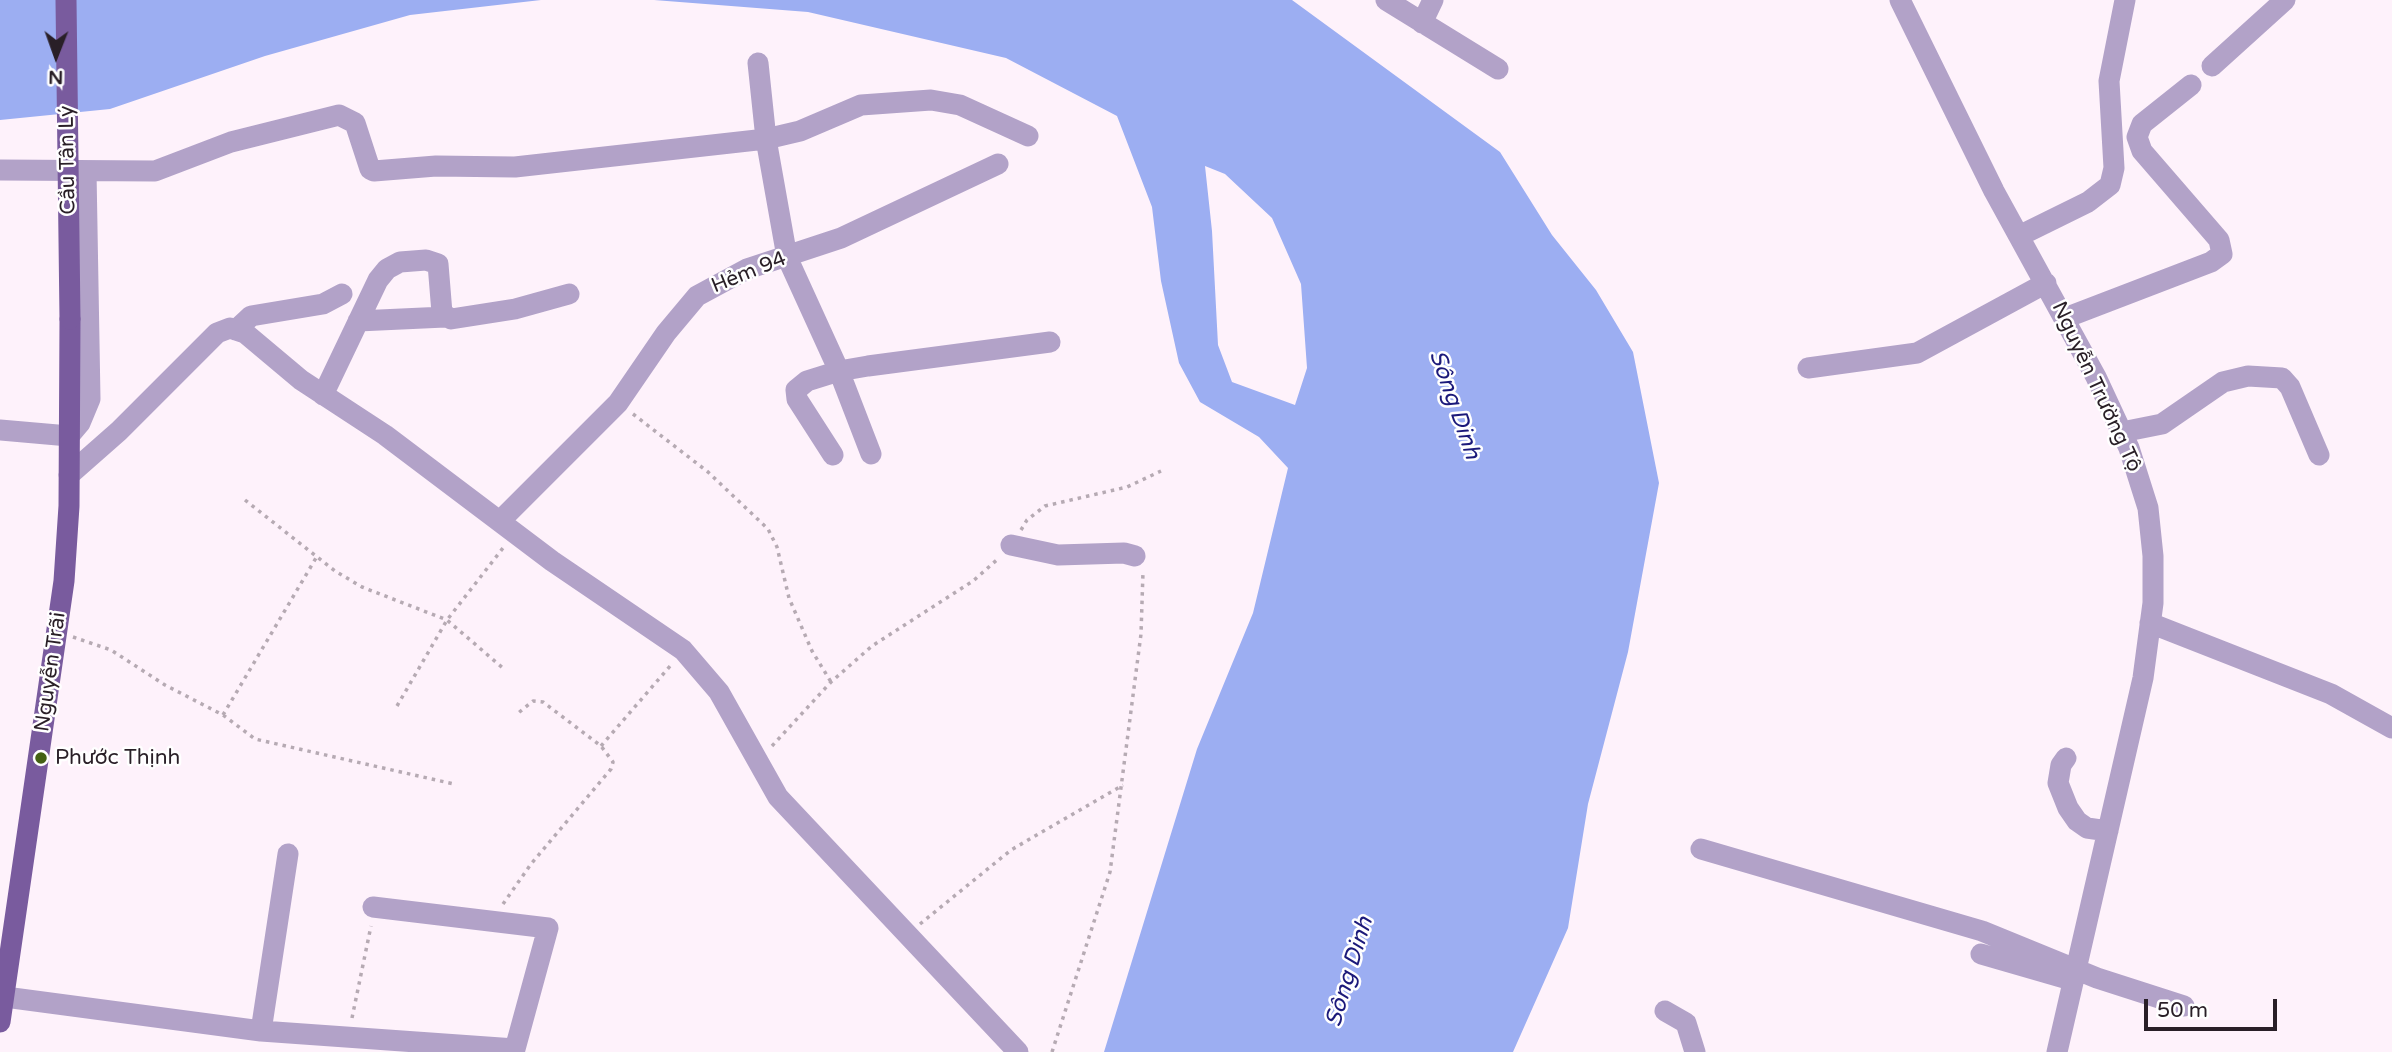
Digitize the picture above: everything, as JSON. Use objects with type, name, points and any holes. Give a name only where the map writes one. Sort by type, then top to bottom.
[{"type":"main road","name":"Cầu Tân Lý","points":[[66,0],[70,319]]},
{"type":"main road","name":"Nguyễn Trãi","points":[[0,1023],[65,568],[69,475],[70,319]]},
{"type":"street","points":[[1387,0],[1498,69]]},
{"type":"street","points":[[1422,23],[1433,0]]},
{"type":"street","name":"Nguyễn Trường Tộ","points":[[1900,0],[1957,118],[2065,318],[2122,432],[2137,468],[2148,508],[2153,556],[2150,623],[2137,708],[2057,1052]]},
{"type":"street","points":[[2019,236],[2088,202],[2110,185],[2114,168],[2109,81],[2125,0]]},
{"type":"street","points":[[2212,65],[2285,0]]},
{"type":"street","points":[[758,62],[766,139],[787,257],[839,371],[871,454]]},
{"type":"street","points":[[2065,318],[2211,262],[2222,254],[2220,240],[2142,151],[2137,137],[2142,124],[2191,85]]},
{"type":"street","points":[[0,170],[163,169],[231,142],[340,115],[355,123],[370,169],[374,172],[436,166],[515,167],[766,139],[800,131],[861,105],[930,100],[960,105],[1028,136]]},
{"type":"street","name":"Hẻm 94","points":[[508,526],[618,403],[666,333],[697,296],[734,275],[841,238],[998,164]]},
{"type":"street","points":[[0,430],[69,436],[80,423],[90,399],[86,171]]},
{"type":"street","points":[[323,395],[382,274],[400,262],[419,260],[435,262],[439,266],[441,305],[445,317]]},
{"type":"street","points":[[1808,368],[1917,353],[2046,283]]},
{"type":"street","points":[[236,330],[251,316],[323,304],[342,294]]},
{"type":"street","points":[[358,321],[445,317],[458,319],[505,311],[569,294]]},
{"type":"street","points":[[69,475],[120,431],[217,333],[222,330],[236,330],[323,395],[385,435],[683,650],[719,692],[757,764],[778,797],[908,934],[1008,1049]]},
{"type":"street","points":[[833,455],[796,394],[798,387],[807,381],[839,371],[1050,342]]},
{"type":"street","points":[[2122,432],[2162,424],[2223,382],[2248,376],[2282,378],[2290,387],[2319,455]]},
{"type":"street","points":[[1012,545],[1058,555],[1124,553],[1135,556]]},
{"type":"street","points":[[2150,623],[2331,694],[2392,728]]},
{"type":"street","points":[[2066,758],[2061,765],[2058,783],[2068,808],[2077,821],[2087,828],[2108,831]]},
{"type":"street","points":[[1701,849],[1982,931],[2075,975]]},
{"type":"street","points":[[261,1031],[288,854]]},
{"type":"street","points":[[5,997],[261,1031],[515,1049],[548,928],[373,907]]},
{"type":"street","points":[[1981,954],[2075,975],[2184,1006]]},
{"type":"street","points":[[1665,1012],[1686,1023],[1695,1052]]},
{"type":"path","points":[[618,403],[708,472],[768,529],[776,547],[789,598],[812,651],[831,682]]},
{"type":"path","points":[[757,764],[831,682],[872,646],[973,581],[1012,545],[1027,520],[1045,506],[1127,487],[1161,471]]},
{"type":"path","points":[[246,500],[316,558],[362,587],[447,620],[504,669]]},
{"type":"path","points":[[397,706],[447,620],[508,526]]},
{"type":"path","points":[[1052,1052],[1111,872],[1144,597],[1143,575],[1135,556]]},
{"type":"path","points":[[223,715],[316,558]]},
{"type":"path","points":[[57,634],[111,650],[165,685],[223,715],[255,739],[454,784]]},
{"type":"path","points":[[601,746],[683,650]]},
{"type":"path","points":[[492,920],[531,864],[614,762],[601,746],[543,702],[533,701],[517,713]]},
{"type":"path","points":[[908,934],[1011,850],[1122,785]]},
{"type":"path","points":[[348,1037],[371,937],[373,907]]},
{"type":"water","points":[[0,0],[541,0],[410,15],[265,56],[110,109],[0,120]]},
{"type":"water","name":"Sông Dinh","points":[[654,0],[1292,0],[1500,152],[1552,235],[1596,290],[1633,352],[1659,483],[1628,652],[1588,804],[1568,928],[1513,1052],[1104,1052],[1197,749],[1253,613],[1288,468],[1259,437],[1200,402],[1179,363],[1161,281],[1152,207],[1117,116],[1006,58],[808,12]],"holes":[[[1205,166],[1225,174],[1272,218],[1301,284],[1307,368],[1295,405],[1232,382],[1218,345],[1212,231]]]},
{"type":"place","name":"Phước Thịnh","points":[[41,758]]}]
